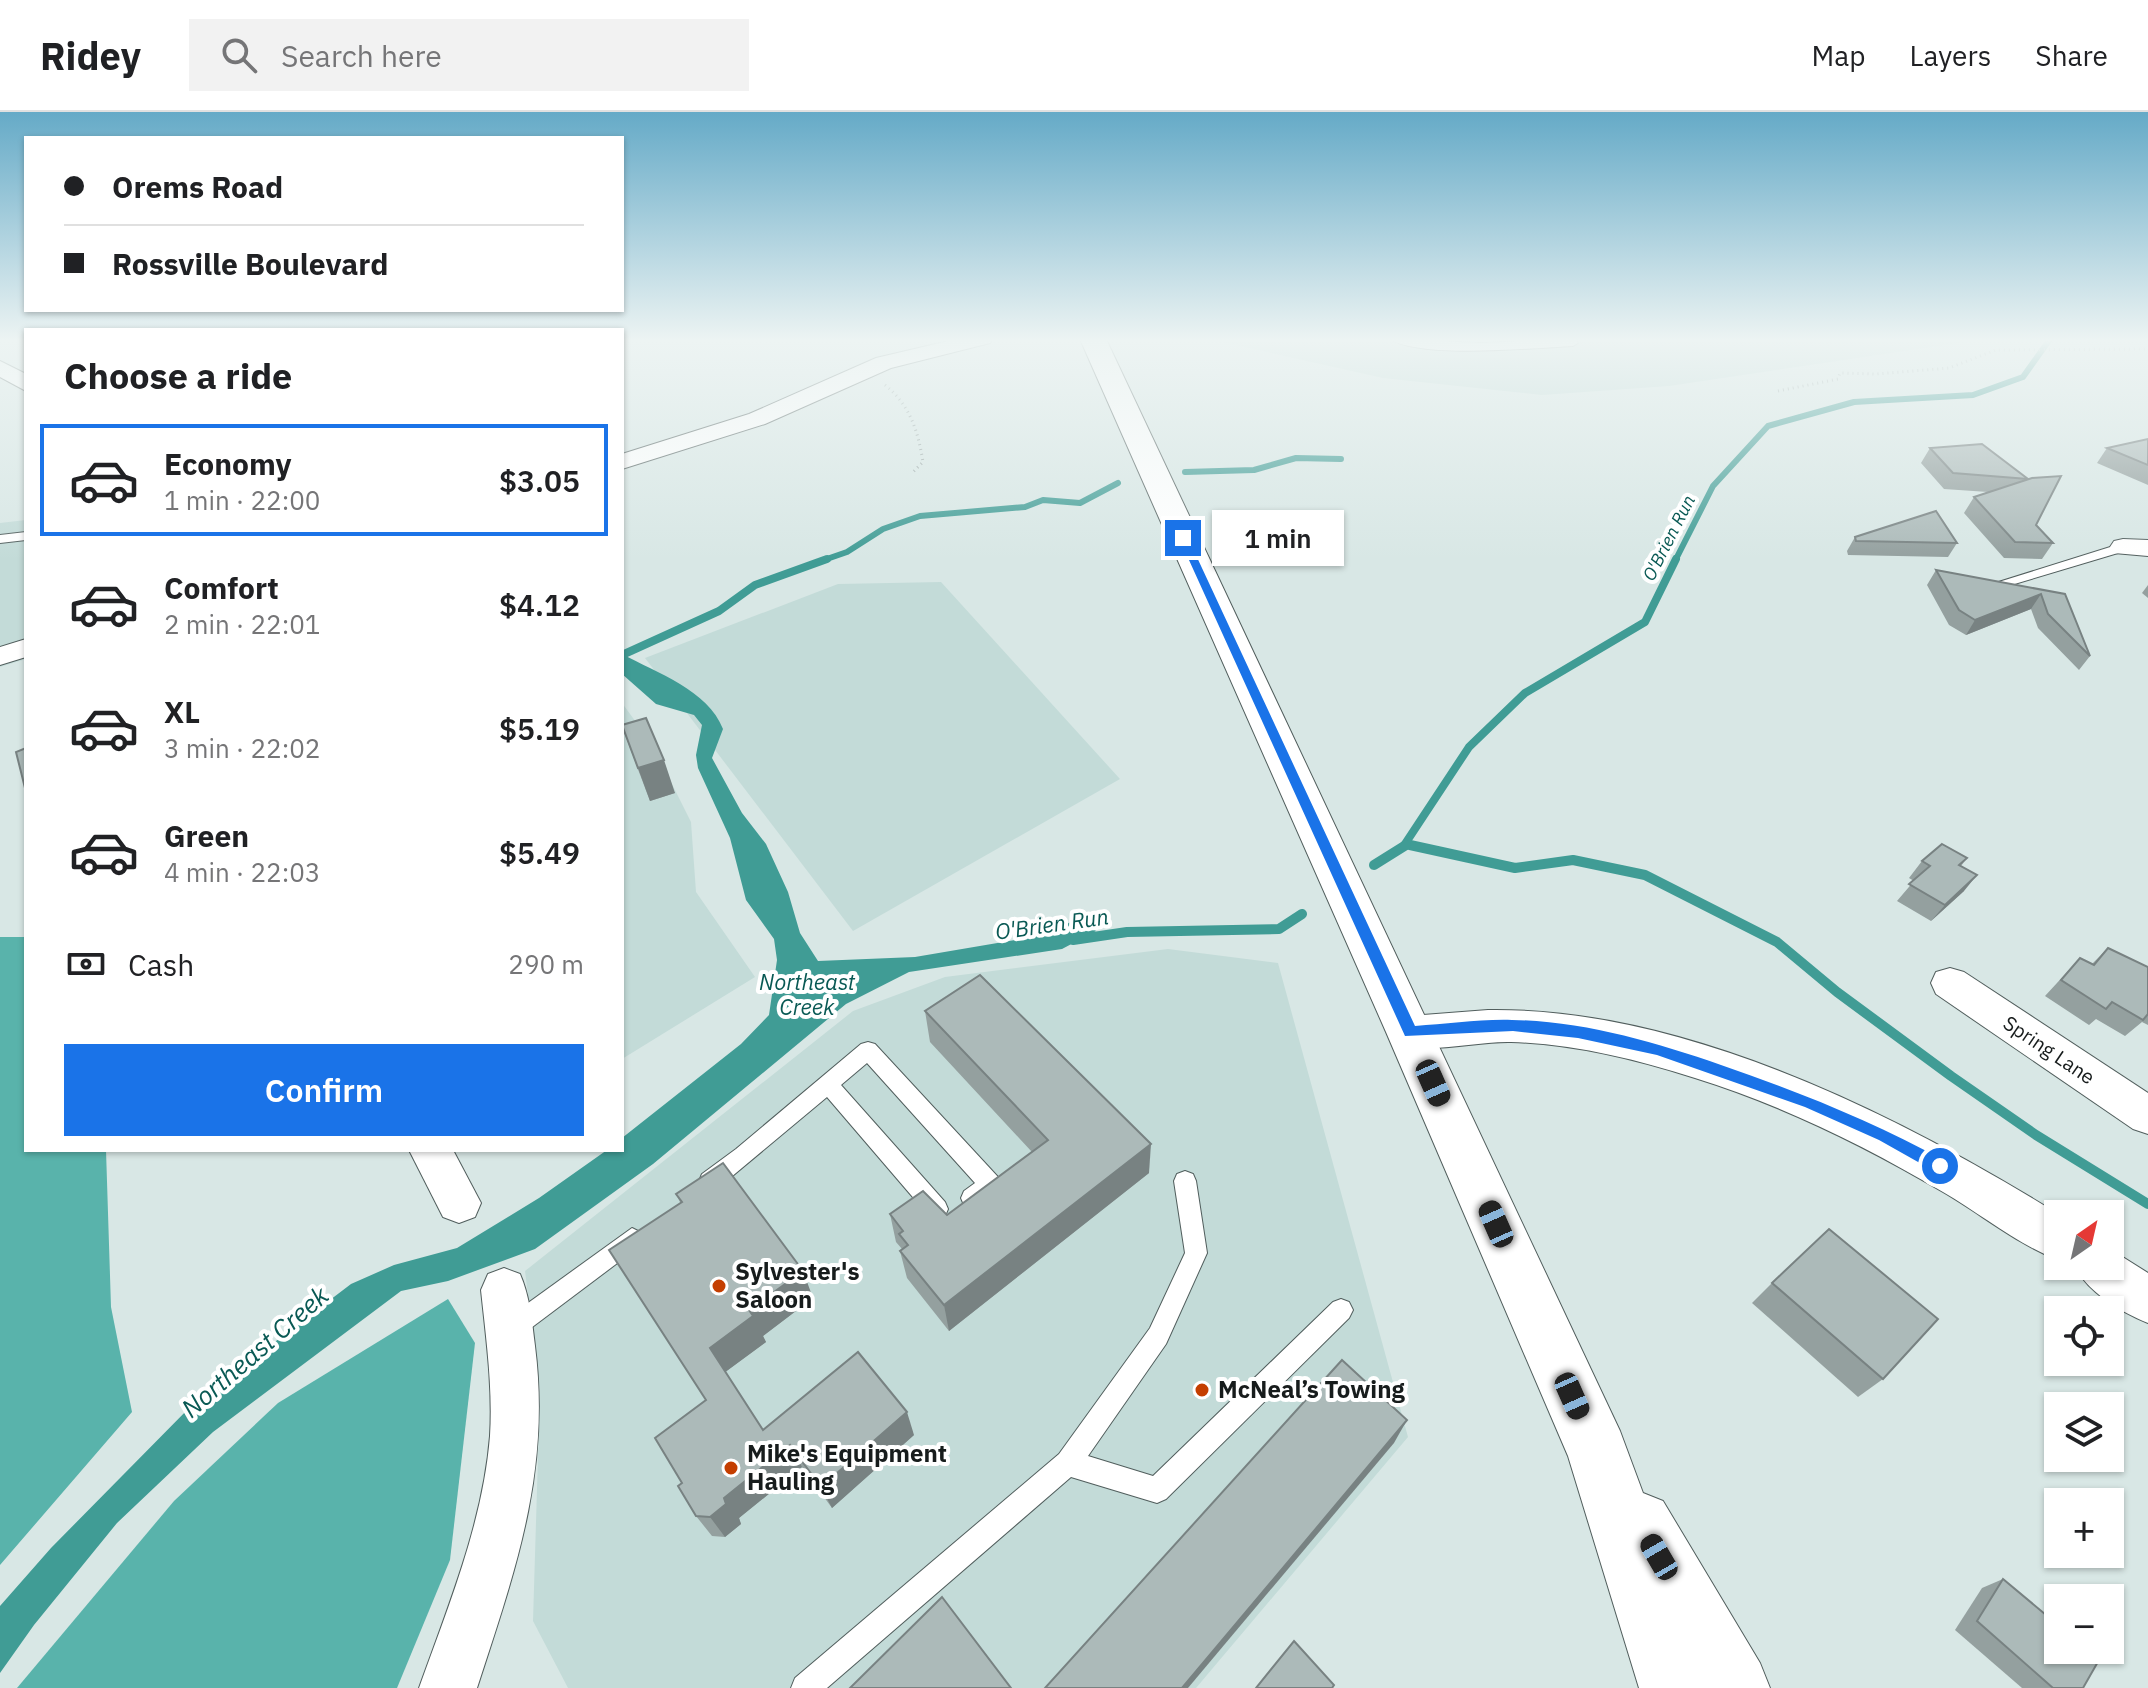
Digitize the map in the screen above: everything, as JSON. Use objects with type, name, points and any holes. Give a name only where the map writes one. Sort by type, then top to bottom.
[{"type":"main road","points":[[1126,413],[1410,1032],[1598,1453],[1674,1688]]},
{"type":"main road","points":[[1598,1453],[1735,1688]]},
{"type":"street","points":[[624,461],[771,413]]},
{"type":"street","points":[[0,656],[24,649]]},
{"type":"street","name":"Spring Lane","points":[[1950,983],[2148,1116]]},
{"type":"street","points":[[1410,1032],[1513,1026],[1578,1033],[1657,1049],[1810,1102],[1885,1135],[1967,1181],[2044,1230]]},
{"type":"street","points":[[431,1152],[459,1203]]},
{"type":"street","points":[[2119,1280],[2148,1300]]},
{"type":"street","points":[[448,1688],[488,1570],[513,1455],[506,1310]]},
{"type":"lane","points":[[0,539],[24,536]]},
{"type":"lane","points":[[1996,585],[2135,548]]},
{"type":"lane","points":[[695,1193],[744,1156],[828,1084],[868,1050],[990,1184],[945,1218],[828,1084]]},
{"type":"lane","points":[[805,1688],[1068,1463],[1158,1336],[1196,1253],[1185,1181]]},
{"type":"lane","points":[[506,1310],[645,1230]]},
{"type":"lane","points":[[1068,1463],[1157,1490],[1341,1310]]},
{"type":"path","points":[[909,413],[919,429],[923,462],[912,473]]},
{"type":"shaded area","points":[[24,520],[24,660],[0,667],[0,523]]},
{"type":"shaded area","points":[[941,582],[1120,779],[853,931],[645,658],[838,584]]},
{"type":"shaded area","points":[[624,706],[652,744],[691,822],[696,892],[755,977],[624,1058]]},
{"type":"shaded area","points":[[0,937],[24,937],[24,1152],[106,1152],[111,1307],[132,1412],[0,1565]]},
{"type":"shaded area","points":[[1168,949],[1278,963],[1408,1437],[1196,1688],[568,1688],[533,1621],[540,1390],[525,1271],[853,1011],[945,977]]},
{"type":"shaded area","points":[[448,1299],[475,1343],[450,1560],[397,1688],[17,1688],[174,1501],[278,1403]]},
{"type":"water","name":"Northeast Creek","points":[[624,655],[694,693],[716,715],[723,729],[712,758],[742,813],[766,844],[788,892],[800,933],[818,961],[915,957],[1027,938],[1082,918],[1096,931],[1062,949],[909,972],[846,1004],[653,1164],[535,1249],[448,1281],[401,1291],[213,1432],[117,1523],[34,1625],[0,1673],[0,1606],[51,1548],[193,1404],[351,1284],[394,1265],[457,1248],[539,1198],[604,1152],[624,1152],[624,1136],[741,1044],[769,1015],[777,960],[774,939],[746,900],[730,838],[698,768],[696,755],[702,725],[694,715],[656,704],[624,676]]},
{"type":"building","points":[[2148,439],[2148,465],[2107,448]]},
{"type":"building","points":[[1982,444],[2028,479],[1953,473],[1930,448]]},
{"type":"building","points":[[2061,476],[2036,525],[2053,543],[2015,542],[1974,497],[2032,478]]},
{"type":"building","points":[[1936,511],[1957,543],[1856,541],[1855,537]]},
{"type":"building","points":[[1936,570],[2065,594],[2090,656],[2048,614],[2041,594],[1975,620],[1959,610]]},
{"type":"building","points":[[646,718],[664,760],[638,768],[624,724]]},
{"type":"building","points":[[24,749],[24,784],[16,752]]},
{"type":"building","points":[[1942,844],[1967,858],[1959,865],[1977,875],[1945,905],[1909,884],[1930,866],[1922,861]]},
{"type":"building","points":[[2108,948],[2148,967],[2148,1014],[2143,1020],[2112,1002],[2106,1009],[2061,980],[2080,958],[2094,965]]},
{"type":"building","points":[[980,975],[1151,1144],[944,1305],[900,1251],[908,1245],[899,1234],[903,1231],[890,1214],[923,1191],[947,1215],[1048,1140],[925,1011]]},
{"type":"building","points":[[723,1163],[803,1271],[749,1310],[753,1316],[710,1348],[763,1430],[858,1352],[907,1412],[821,1487],[790,1445],[724,1498],[726,1504],[710,1517],[696,1516],[678,1486],[682,1483],[655,1438],[706,1400],[609,1250],[682,1202],[676,1194]]},
{"type":"building","points":[[1829,1229],[1938,1319],[1883,1379],[1772,1283]]},
{"type":"building","points":[[1342,1360],[1407,1420],[1182,1688],[1045,1688]]},
{"type":"building","points":[[2003,1579],[2044,1613],[2044,1664],[2097,1664],[2083,1688],[2053,1688],[1977,1621]]},
{"type":"building","points":[[942,1597],[1011,1688],[850,1688]]},
{"type":"building","points":[[1294,1641],[1334,1685],[1332,1688],[1256,1688]]},
{"type":"waterway","name":"O'Brien Run","points":[[1676,560],[1713,486],[1768,426],[1816,413]]},
{"type":"waterway","points":[[1185,472],[1254,470],[1296,458],[1341,459]]},
{"type":"waterway","points":[[821,561],[847,552],[883,529],[920,516],[1025,507],[1043,500],[1080,503],[1118,483]]},
{"type":"waterway","points":[[624,654],[719,611],[755,585],[827,559]]},
{"type":"waterway","name":"O'Brien Run","points":[[1403,847],[1469,747],[1525,693],[1645,622],[1676,560]]},
{"type":"waterway","points":[[1407,844],[1418,847]]},
{"type":"waterway","points":[[1410,845],[1418,847]]},
{"type":"waterway","name":"O'Brien Run","points":[[1374,865],[1403,847]]},
{"type":"waterway","points":[[1418,847],[1515,868],[1573,860],[1645,875],[1777,942],[1837,992],[1951,1076],[2036,1135],[2148,1204]]},
{"type":"waterway","name":"O'Brien Run","points":[[1073,940],[1127,932],[1279,929],[1302,914]]},
{"type":"place","name":"Sylvester's Saloon","points":[[719,1286]]},
{"type":"place","name":"McNeal’s Towing","points":[[1202,1390]]},
{"type":"place","name":"Mike's Equipment Hauling","points":[[731,1468]]},
{"type":"route","points":[[1183,538],[1410,1032],[1513,1026],[1578,1033],[1657,1049],[1810,1102],[1885,1135],[1940,1166]]}]
